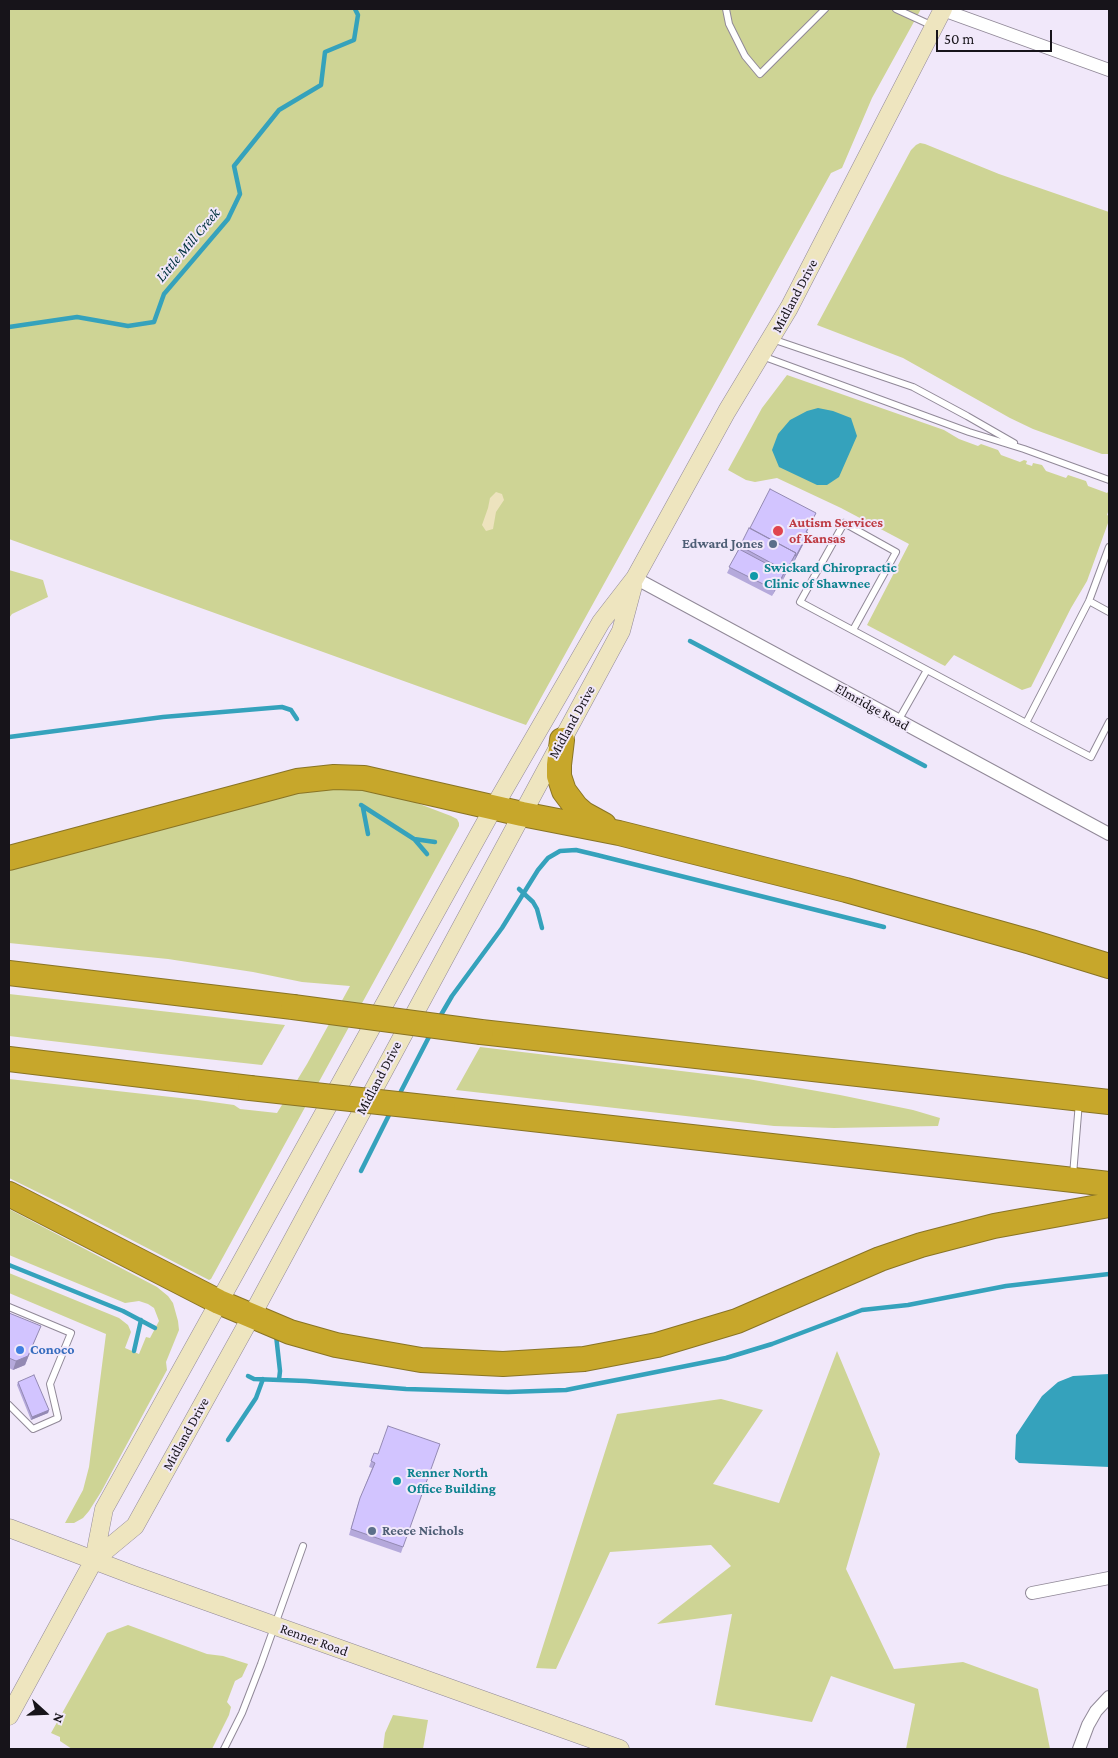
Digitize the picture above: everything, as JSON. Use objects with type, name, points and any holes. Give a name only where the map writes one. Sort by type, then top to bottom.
[{"type":"highway","points":[[562,740],[558,765],[564,791],[584,814],[619,833]]},
{"type":"highway","points":[[9,858],[298,781],[334,777],[364,778],[522,814],[619,833],[846,890],[956,920],[1109,966]]},
{"type":"highway","points":[[9,973],[481,1032],[1109,1102]]},
{"type":"highway","points":[[9,1059],[250,1088],[1109,1184]]},
{"type":"highway","points":[[9,1194],[219,1302],[290,1332],[336,1345],[421,1360],[503,1364],[545,1363],[584,1359],[657,1345],[728,1324],[880,1259],[955,1235],[1109,1205]]},
{"type":"main road","name":"Midland Drive","points":[[9,1716],[94,1560],[104,1509],[494,807],[601,622],[636,578],[727,411],[772,339],[943,10]]},
{"type":"main road","name":"Midland Drive","points":[[94,1560],[136,1526],[251,1317],[621,631],[636,578]]},
{"type":"main road","name":"Renner Road","points":[[9,1528],[275,1626],[620,1749]]},
{"type":"street","points":[[943,10],[1109,70]]},
{"type":"street","name":"Elmridge Road","points":[[636,578],[1109,834]]},
{"type":"street","points":[[1032,1593],[1109,1578]]},
{"type":"street","points":[[1079,1749],[1088,1725],[1096,1711],[1109,1697]]},
{"type":"lane","points":[[726,9],[729,24],[745,56],[760,74],[824,9]]},
{"type":"lane","points":[[896,9],[934,26]]},
{"type":"lane","points":[[772,339],[913,387],[1024,449]]},
{"type":"lane","points":[[762,356],[969,432],[1024,449],[1109,480]]},
{"type":"lane","points":[[853,630],[896,552],[844,524],[800,602],[1091,757],[1109,722]]},
{"type":"lane","points":[[1026,723],[1089,601],[1109,547]]},
{"type":"lane","points":[[1089,601],[1109,612]]},
{"type":"lane","points":[[898,721],[927,670]]},
{"type":"lane","points":[[1072,1179],[1080,1099]]},
{"type":"lane","points":[[9,1308],[71,1333],[50,1384],[58,1418],[32,1429],[9,1405]]},
{"type":"lane","points":[[224,1749],[242,1713],[275,1626],[302,1546]]},
{"type":"green space","points":[[9,9],[921,9],[872,98],[842,168],[831,173],[526,725],[9,539]]},
{"type":"green space","points":[[920,143],[999,174],[1109,212],[1109,454],[1102,454],[1033,429],[903,358],[817,325],[911,150]]},
{"type":"green space","points":[[787,375],[944,430],[959,439],[978,446],[981,444],[998,450],[1001,455],[1020,462],[1024,460],[1027,461],[1026,464],[1032,466],[1033,463],[1042,465],[1046,471],[1066,478],[1068,475],[1086,481],[1088,486],[1107,493],[1109,491],[1108,523],[1087,581],[1071,608],[1031,687],[1022,690],[954,655],[945,666],[867,625],[909,544],[841,508],[777,478],[755,482],[746,480],[728,470],[762,408]]},
{"type":"green space","points":[[9,570],[43,580],[48,597],[12,614],[9,618]]},
{"type":"green space","points":[[334,788],[357,788],[409,800],[457,819],[459,826],[211,1279],[209,1280],[9,1178],[9,1079],[198,1100],[234,1105],[240,1109],[277,1113],[307,1064],[350,986],[302,982],[253,972],[168,959],[9,943],[9,867],[265,801]]},
{"type":"green space","points":[[9,994],[285,1025],[262,1065],[161,1054],[9,1036]]},
{"type":"green space","points":[[480,1047],[748,1079],[840,1095],[913,1110],[940,1118],[938,1126],[834,1128],[774,1126],[456,1090]]},
{"type":"green space","points":[[9,1209],[157,1287],[173,1303],[178,1321],[179,1330],[166,1362],[167,1370],[101,1492],[83,1518],[74,1523],[65,1523],[83,1490],[89,1467],[106,1334],[9,1293],[9,1273],[119,1318],[128,1325],[131,1332],[125,1348],[139,1354],[146,1337],[150,1338],[159,1321],[154,1308],[148,1304],[139,1301],[125,1303],[9,1255]]},
{"type":"green space","points":[[837,1351],[880,1454],[846,1569],[894,1669],[963,1662],[1038,1689],[1050,1749],[906,1749],[915,1704],[831,1676],[812,1722],[715,1705],[732,1614],[657,1624],[731,1566],[711,1545],[610,1552],[556,1669],[536,1668],[617,1414],[721,1399],[763,1410],[713,1484],[779,1503]]},
{"type":"green space","points":[[128,1625],[207,1654],[223,1656],[248,1664],[242,1677],[235,1681],[227,1702],[231,1707],[229,1715],[212,1749],[72,1749],[60,1741],[60,1737],[51,1733],[107,1633]]},
{"type":"green space","points":[[393,1715],[428,1720],[423,1749],[383,1749],[385,1733]]},
{"type":"sand","points":[[496,492],[502,494],[504,500],[496,512],[493,529],[486,531],[482,525],[490,498]]},
{"type":"water","points":[[818,408],[851,418],[857,436],[839,477],[827,485],[817,485],[779,467],[772,450],[778,434],[790,420],[807,411]]},
{"type":"water","points":[[1109,1374],[1109,1467],[1019,1463],[1015,1459],[1016,1435],[1042,1396],[1058,1382],[1073,1376]]},
{"type":"building","points":[[770,489],[816,513],[796,556],[796,553],[750,528]]},
{"type":"building","points":[[749,528],[796,553],[786,571],[740,546]]},
{"type":"building","name":"Swickard Chiropractic Clinic of Shawnee","points":[[739,549],[784,573],[775,590],[729,567]]},
{"type":"building","name":"Conoco","points":[[9,1313],[41,1326],[28,1356],[16,1361],[9,1358]]},
{"type":"building","name":"Conoco","points":[[34,1375],[49,1410],[32,1417],[18,1382]]},
{"type":"building","name":"Renner North Office Building","points":[[388,1426],[440,1444],[403,1547],[351,1529],[360,1498],[375,1463],[371,1461],[374,1453],[378,1454]]},
{"type":"waterway","name":"Little Mill Creek","points":[[9,327],[77,317],[128,326],[154,322],[164,294],[228,219],[240,194],[234,166],[279,110],[321,85],[325,52],[354,40],[358,15],[355,9]]},
{"type":"waterway","points":[[690,641],[925,766]]},
{"type":"waterway","points":[[9,737],[163,717],[282,707],[291,710],[297,719]]},
{"type":"waterway","points":[[361,805],[414,839],[435,842]]},
{"type":"waterway","points":[[363,808],[368,834]]},
{"type":"waterway","points":[[415,840],[427,854]]},
{"type":"waterway","points":[[438,1020],[452,996],[502,928],[538,870],[548,858],[560,851],[576,850],[884,927]]},
{"type":"waterway","points":[[519,889],[533,902],[542,928]]},
{"type":"waterway","points":[[398,1097],[431,1033]]},
{"type":"waterway","points":[[361,1171],[391,1111]]},
{"type":"waterway","points":[[9,1265],[123,1311],[155,1328]]},
{"type":"waterway","points":[[248,1376],[254,1379],[406,1389],[508,1392],[566,1390],[726,1358],[772,1344],[862,1310],[908,1305],[1006,1286],[1109,1274]]},
{"type":"waterway","points":[[134,1351],[141,1320]]},
{"type":"waterway","points":[[276,1335],[280,1371],[279,1380]]},
{"type":"waterway","points":[[228,1440],[256,1398],[263,1379]]},
{"type":"place","name":"Autism Services of Kansas","points":[[778,531]]},
{"type":"place","name":"Edward Jones","points":[[773,544]]},
{"type":"place","name":"Swickard Chiropractic Clinic of Shawnee","points":[[754,576]]},
{"type":"place","name":"Conoco","points":[[20,1350]]},
{"type":"place","name":"Renner North Office Building","points":[[397,1481]]},
{"type":"place","name":"Reece Nichols","points":[[372,1531]]}]
